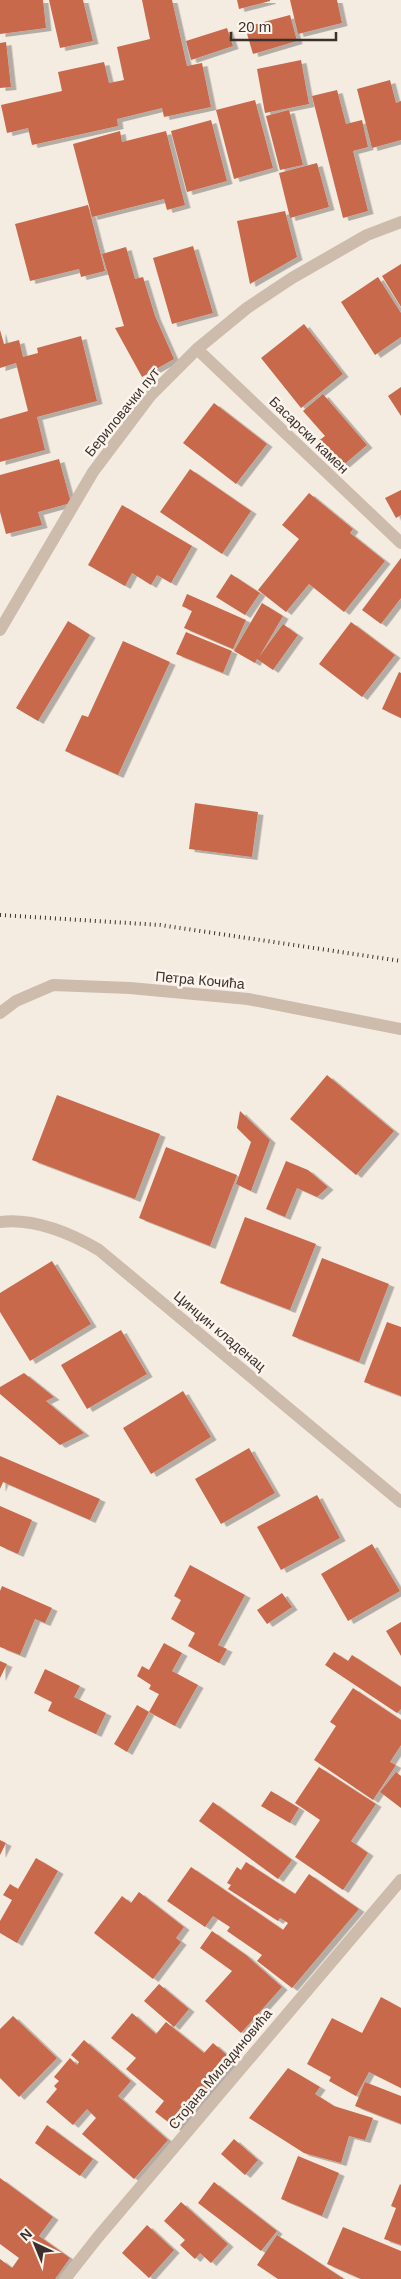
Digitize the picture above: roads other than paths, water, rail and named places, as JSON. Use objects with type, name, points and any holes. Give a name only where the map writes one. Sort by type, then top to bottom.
[{"type":"street","name":"Бериловачки пут","points":[[0,630],[93,472],[151,396],[197,349],[247,308],[292,278],[367,235],[401,222]]},
{"type":"street","name":"Басарски камен","points":[[197,349],[401,543]]},
{"type":"street","name":"Петра Кочића","points":[[0,1013],[16,1000],[53,986],[120,988],[248,999],[401,1029]]},
{"type":"street","name":"Цинцин кладенац","points":[[0,1222],[32,1223],[56,1229],[78,1238],[99,1250],[401,1502]]},
{"type":"street","name":"Стојана Миладиновића","points":[[64,2279],[401,1880]]},
{"type":"railway","points":[[0,915],[160,925],[401,961]]}]
